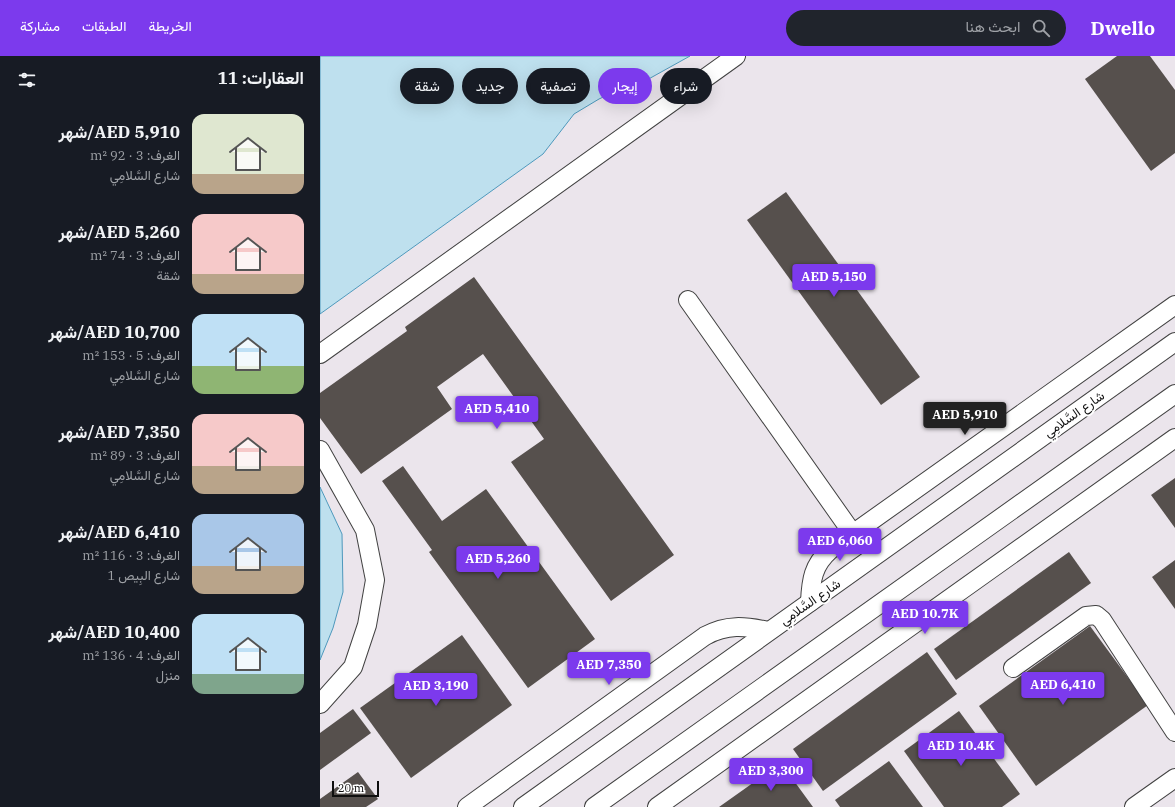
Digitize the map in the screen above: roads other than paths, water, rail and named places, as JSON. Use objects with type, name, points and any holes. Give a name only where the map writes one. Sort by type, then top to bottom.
[{"type":"street","points":[[320,354],[736,56]]},
{"type":"street","points":[[688,300],[853,534]]},
{"type":"street","points":[[810,602],[813,572],[823,556],[1175,305]]},
{"type":"street","name":"شارع السَّلامِي","points":[[523,807],[1175,342]]},
{"type":"street","points":[[594,807],[1175,394]]},
{"type":"street","points":[[658,807],[1175,438]]},
{"type":"street","points":[[320,450],[365,530],[375,580],[367,625],[353,667],[320,704]]},
{"type":"street","points":[[1013,668],[1086,616],[1096,615],[1102,620],[1175,732]]},
{"type":"street","points":[[467,807],[705,636],[727,627],[739,626],[768,632]]},
{"type":"street","points":[[1134,807],[1175,778]]},
{"type":"water","points":[[320,56],[690,56],[668,68],[660,68],[660,73],[652,77],[652,68],[598,68],[598,100],[574,114],[543,154],[320,314]]},
{"type":"water","points":[[320,487],[342,534],[343,592],[333,628],[320,660]]}]
